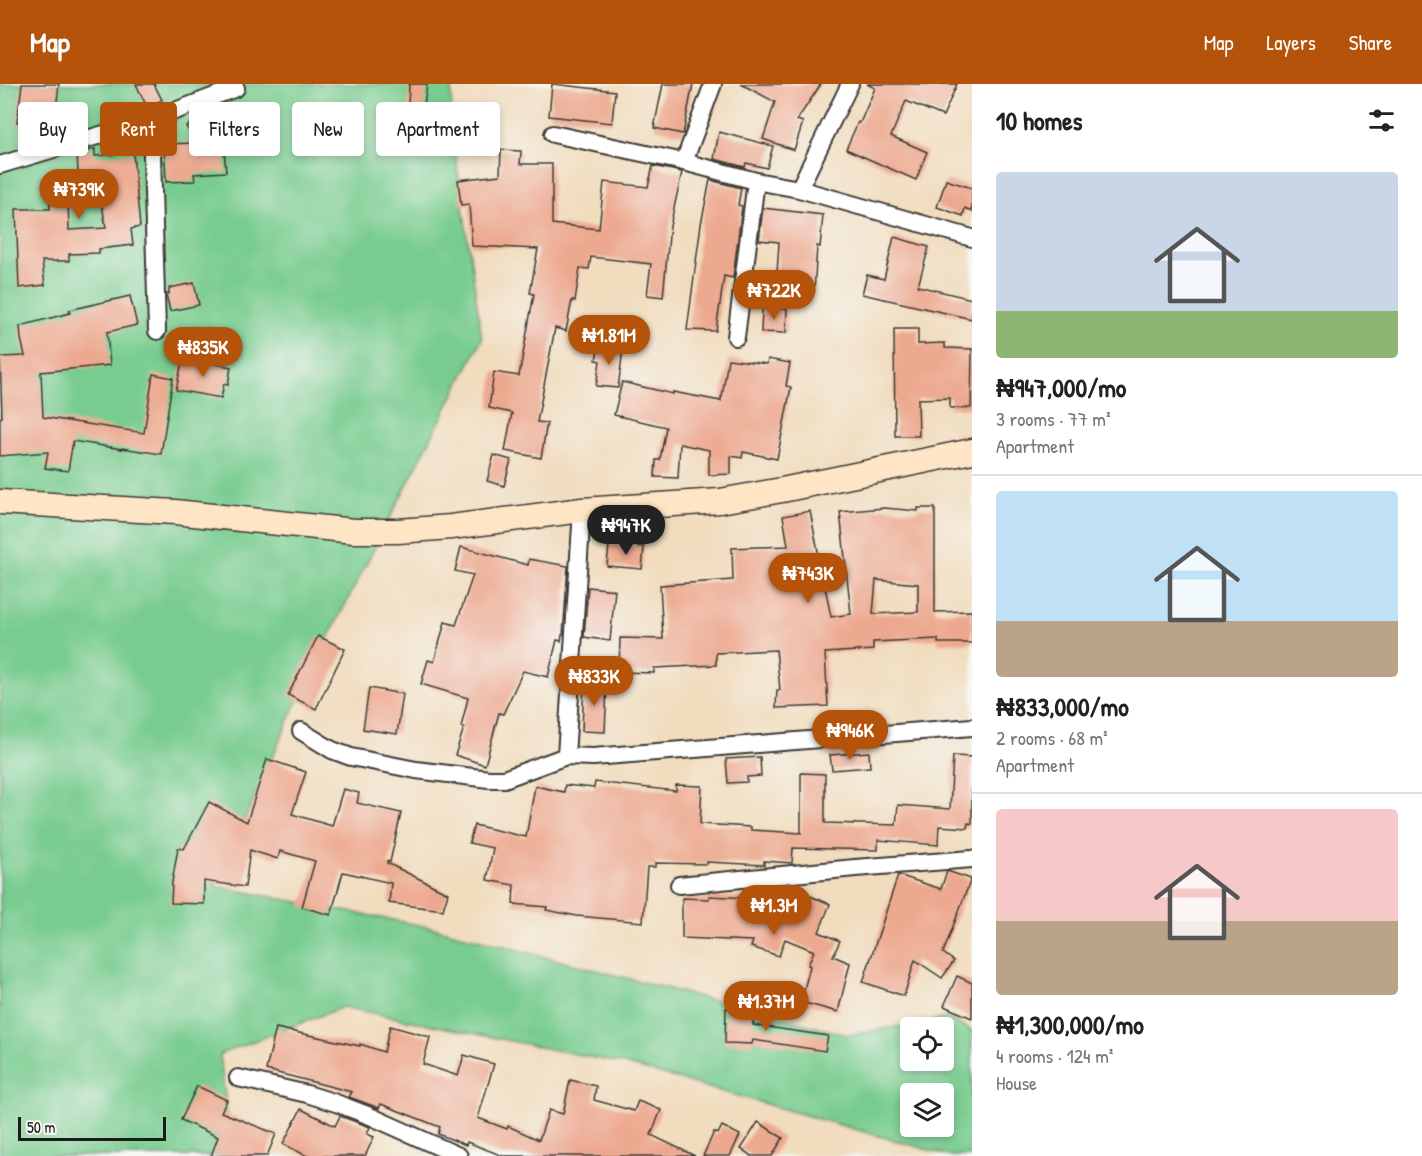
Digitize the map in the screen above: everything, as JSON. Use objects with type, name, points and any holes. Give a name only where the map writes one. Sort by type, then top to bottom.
[{"type":"main road","points":[[0,502],[175,512],[354,531],[398,531],[451,527],[582,510],[720,501],[972,451]]},
{"type":"street","points":[[684,162],[713,84]]},
{"type":"street","points":[[798,189],[850,84]]},
{"type":"street","points":[[177,110],[236,88]]},
{"type":"street","points":[[553,134],[798,189],[972,238]]},
{"type":"street","points":[[0,165],[100,135]]},
{"type":"street","points":[[152,156],[157,331]]},
{"type":"street","points":[[736,337],[756,181]]},
{"type":"street","points":[[566,756],[582,510]]},
{"type":"street","points":[[301,731],[332,750],[351,757],[416,770],[504,779],[566,756],[593,757],[972,727]]},
{"type":"street","points":[[680,885],[972,859]]},
{"type":"street","points":[[238,1078],[336,1103],[370,1116],[453,1155]]},
{"type":"green space","points":[[0,84],[451,84],[451,102],[376,102],[376,156],[456,156],[482,339],[310,673],[215,886],[434,928],[847,1035],[900,1026],[900,1071],[954,1071],[954,1021],[972,1031],[972,1156],[950,1156],[624,1064],[343,1007],[220,1054],[232,1156],[0,1156]]},
{"type":"building","points":[[22,84],[59,84],[57,102],[20,102]]},
{"type":"building","points":[[136,84],[154,84],[162,100],[145,102]]},
{"type":"building","points":[[409,84],[427,84],[424,102],[408,102]]},
{"type":"building","points":[[552,84],[615,91],[612,123],[549,116]]},
{"type":"building","points":[[663,84],[693,84],[683,134],[654,128]]},
{"type":"building","points":[[741,84],[821,84],[797,120],[803,122],[794,150],[763,139],[775,102]]},
{"type":"building","points":[[867,84],[957,84],[943,116],[906,101],[891,136],[927,152],[916,180],[846,149],[875,88]]},
{"type":"building","points":[[719,132],[773,146],[767,168],[746,163],[745,167],[714,159]]},
{"type":"building","points":[[189,143],[189,156],[225,156],[226,172],[194,174],[195,181],[166,182],[165,156],[177,156],[177,144]]},
{"type":"building","points":[[95,149],[95,156],[133,156],[140,227],[131,229],[133,245],[99,249],[99,253],[69,254],[69,261],[42,261],[45,285],[19,288],[16,209],[50,209],[50,200],[68,200],[69,230],[106,228],[102,205],[104,204],[101,172],[78,173],[77,156],[88,156],[88,151]]},
{"type":"building","points":[[501,150],[521,151],[520,164],[552,164],[552,224],[599,229],[604,182],[648,187],[653,166],[682,172],[670,226],[663,297],[647,295],[651,264],[591,257],[589,269],[580,268],[575,301],[572,300],[566,331],[555,328],[537,422],[547,423],[541,458],[505,451],[512,413],[489,408],[494,372],[519,376],[534,294],[530,293],[538,249],[472,246],[469,204],[461,205],[458,180],[500,175]]},
{"type":"building","points":[[710,180],[741,188],[738,205],[742,206],[733,278],[724,276],[716,331],[687,330],[701,224]]},
{"type":"building","points":[[946,180],[972,188],[972,211],[965,208],[963,216],[937,207]]},
{"type":"building","points":[[763,208],[823,215],[820,247],[817,246],[814,293],[776,290],[779,242],[759,240]]},
{"type":"building","points":[[894,237],[929,247],[918,286],[972,299],[972,319],[862,294],[867,275],[884,279]]},
{"type":"building","points":[[194,283],[199,305],[170,311],[166,294],[169,294],[169,288]]},
{"type":"building","points":[[130,296],[137,325],[107,332],[110,365],[41,372],[43,417],[144,433],[153,374],[173,378],[161,454],[73,441],[68,471],[45,468],[48,452],[0,456],[0,418],[2,417],[0,357],[25,356],[20,326],[70,313],[69,310]]},
{"type":"building","points":[[762,309],[787,309],[786,333],[761,332]]},
{"type":"building","points":[[894,329],[918,329],[918,344],[945,343],[945,348],[972,349],[971,408],[950,408],[950,398],[918,399],[919,436],[895,436]]},
{"type":"building","points":[[599,345],[623,349],[618,388],[596,386],[600,361],[596,360]]},
{"type":"building","points":[[183,357],[231,367],[228,385],[224,384],[221,398],[176,390]]},
{"type":"building","points":[[728,359],[767,364],[768,359],[790,363],[786,386],[791,387],[777,459],[743,452],[742,458],[731,456],[731,474],[709,475],[709,450],[680,444],[678,478],[655,477],[656,460],[660,460],[666,427],[614,415],[622,382],[673,394],[673,392],[721,401]]},
{"type":"building","points":[[494,455],[511,460],[504,486],[487,481]]},
{"type":"building","points":[[884,508],[918,511],[918,508],[935,508],[935,612],[972,611],[972,643],[938,643],[938,639],[873,642],[873,650],[825,653],[828,706],[776,708],[777,690],[780,690],[776,650],[716,653],[716,665],[654,668],[654,673],[619,672],[620,638],[663,639],[660,585],[733,580],[732,548],[788,546],[783,516],[810,511],[831,617],[851,614],[840,512]],"holes":[[[876,580],[918,584],[918,612],[873,614]]]},
{"type":"building","points":[[609,544],[644,547],[642,569],[607,566]]},
{"type":"building","points":[[461,547],[528,565],[529,559],[568,566],[563,635],[561,641],[557,640],[548,677],[523,671],[503,714],[499,713],[485,765],[455,755],[464,728],[461,727],[468,698],[421,684],[428,660],[434,662],[445,622],[456,625],[473,575],[455,571]]},
{"type":"building","points":[[588,587],[615,590],[610,641],[584,637]]},
{"type":"building","points":[[318,636],[345,649],[316,709],[288,695]]},
{"type":"building","points":[[584,683],[607,684],[605,732],[582,731]]},
{"type":"building","points":[[369,688],[403,694],[397,734],[363,729]]},
{"type":"building","points":[[869,752],[870,767],[832,770],[830,755]]},
{"type":"building","points":[[953,756],[972,757],[972,824],[968,823],[967,828],[939,826],[938,845],[878,840],[878,850],[793,848],[792,863],[764,861],[764,865],[707,862],[707,864],[655,863],[655,867],[647,867],[643,922],[577,916],[546,910],[547,907],[513,904],[514,885],[487,880],[493,848],[469,843],[474,825],[526,837],[535,786],[564,792],[565,785],[594,788],[595,782],[676,791],[676,785],[702,786],[700,824],[801,833],[801,773],[825,774],[825,823],[896,825],[898,805],[950,809]]},
{"type":"building","points":[[760,757],[761,776],[747,777],[747,782],[728,783],[726,759]]},
{"type":"building","points":[[267,759],[306,772],[292,814],[332,826],[343,789],[359,793],[357,803],[401,813],[390,862],[387,861],[387,863],[448,893],[443,910],[389,903],[391,883],[343,872],[331,915],[302,907],[315,861],[280,851],[278,859],[250,850],[245,887],[204,881],[204,904],[171,903],[178,848],[184,849],[209,802],[247,822]]},
{"type":"building","points":[[947,871],[971,879],[943,953],[954,961],[942,978],[915,960],[904,996],[863,982],[898,875],[941,889]]},
{"type":"building","points":[[769,893],[801,904],[805,894],[830,904],[819,932],[840,941],[833,956],[850,963],[838,1012],[801,1002],[810,966],[808,965],[814,951],[785,939],[779,956],[751,947],[753,941],[682,938],[682,898],[709,899],[709,896],[767,899]]},
{"type":"building","points":[[957,976],[972,983],[972,1018],[944,1006]]},
{"type":"building","points":[[726,1008],[754,1009],[753,1025],[828,1036],[825,1051],[753,1040],[752,1044],[725,1043]]},
{"type":"building","points":[[390,1026],[430,1037],[423,1064],[458,1076],[464,1055],[494,1064],[478,1118],[507,1129],[508,1126],[539,1140],[549,1110],[563,1114],[570,1080],[596,1086],[594,1100],[634,1111],[638,1101],[661,1110],[651,1135],[695,1156],[503,1156],[438,1134],[440,1127],[381,1104],[379,1108],[349,1097],[352,1092],[266,1070],[276,1028],[360,1046],[360,1044],[384,1052]]},
{"type":"building","points":[[197,1086],[227,1100],[221,1112],[276,1134],[267,1156],[211,1156],[218,1137],[181,1120]]},
{"type":"building","points":[[301,1109],[335,1126],[340,1116],[370,1127],[367,1134],[374,1137],[365,1156],[307,1156],[283,1144]]},
{"type":"building","points":[[758,1122],[783,1138],[772,1156],[752,1156],[741,1149]]},
{"type":"building","points":[[722,1126],[740,1135],[730,1156],[703,1156],[714,1132],[718,1134]]}]
